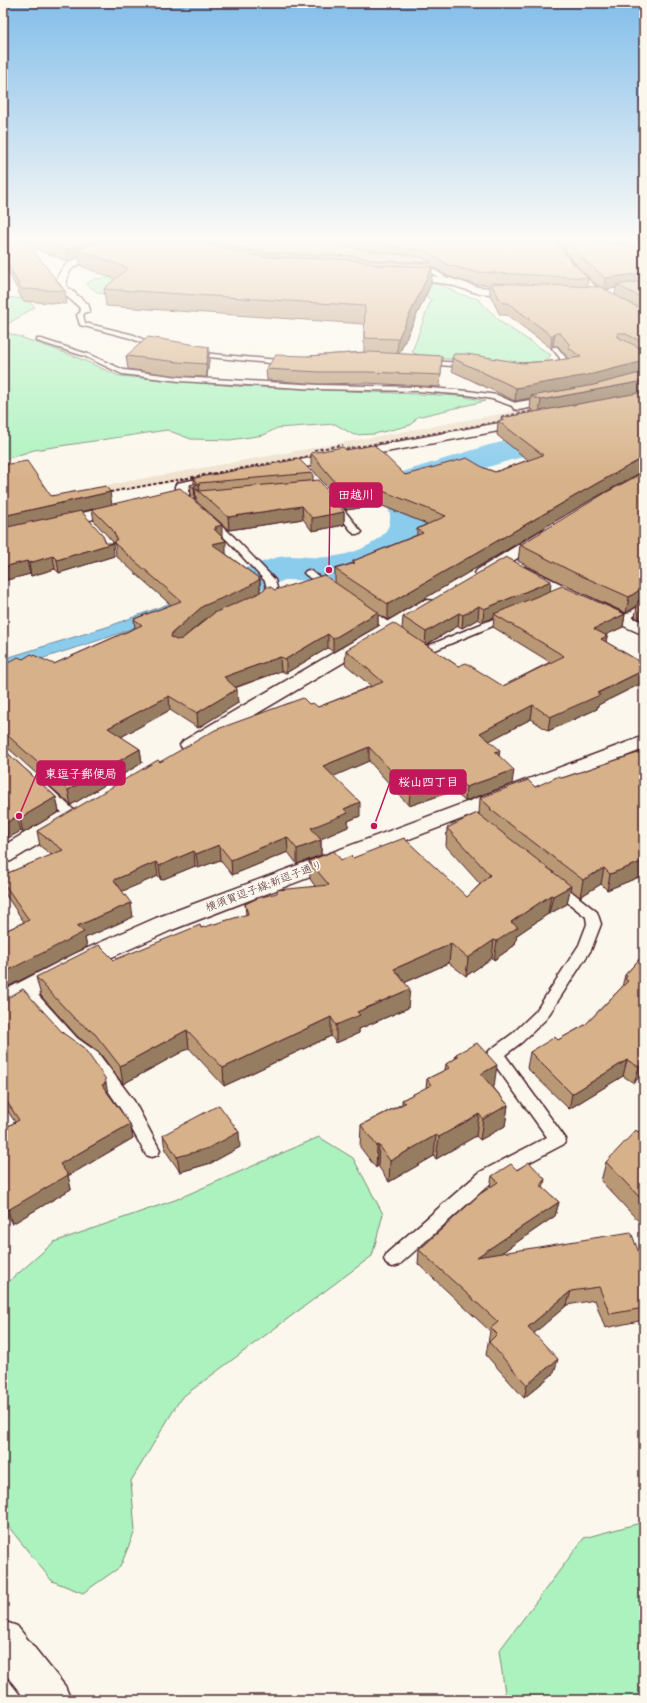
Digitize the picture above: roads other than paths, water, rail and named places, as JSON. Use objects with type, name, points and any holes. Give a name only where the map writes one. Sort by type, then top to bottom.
[{"type":"street","points":[[518,406],[570,397]]},
{"type":"street","points":[[263,471],[305,469],[535,420]]},
{"type":"street","points":[[3,536],[85,520],[143,503],[185,498],[182,486],[233,477]]},
{"type":"street","points":[[471,580],[556,528]]},
{"type":"street","points":[[504,561],[557,596],[622,620],[644,630]]},
{"type":"street","points":[[173,755],[444,596]]},
{"type":"street","name":"横須賀逗子線;新逗子通り","points":[[3,1003],[83,960],[164,924],[469,817],[644,742]]},
{"type":"street","points":[[3,856],[79,811]]},
{"type":"street","points":[[3,1640],[51,1700]]},
{"type":"lane","points":[[81,319],[82,324],[132,336],[163,349]]},
{"type":"lane","points":[[39,340],[86,354],[122,372],[179,379],[320,387],[417,389],[468,393],[494,398],[518,406]]},
{"type":"lane","points":[[543,372],[562,365],[563,358],[555,348]]},
{"type":"lane","points":[[186,353],[294,364]]},
{"type":"lane","points":[[416,363],[474,366]]},
{"type":"lane","points":[[326,494],[357,532]]},
{"type":"lane","points":[[203,514],[230,538],[269,579],[272,588],[267,595],[253,604]]},
{"type":"lane","points":[[309,573],[340,594]]},
{"type":"lane","points":[[353,602],[424,651],[520,612]]},
{"type":"lane","points":[[622,620],[644,606]]},
{"type":"lane","points":[[37,782],[79,811]]},
{"type":"lane","points":[[393,1259],[486,1177],[558,1139],[495,1054],[517,1038],[542,1015],[586,946],[594,924],[592,914],[543,876]]},
{"type":"lane","points":[[25,990],[72,1042],[93,1057],[128,1106],[152,1150]]},
{"type":"water","points":[[255,571],[262,580],[109,637],[3,671],[3,659],[110,626]]},
{"type":"waterway","points":[[190,602],[279,569],[330,569],[353,564],[379,554],[391,547],[400,539],[406,529],[408,518],[407,511],[396,494],[398,487],[408,481],[501,452],[591,431],[605,430],[644,439]]},
{"type":"railway","points":[[501,417],[544,409]]},
{"type":"railway","points":[[335,451],[508,420]]},
{"type":"railway","points":[[314,450],[342,445]]},
{"type":"railway","points":[[99,494],[321,454]]},
{"type":"place","name":"田越川","points":[[329,570]]},
{"type":"place","name":"東逗子郵便局","points":[[19,816]]},
{"type":"place","name":"桜山四丁目","points":[[374,826]]}]
